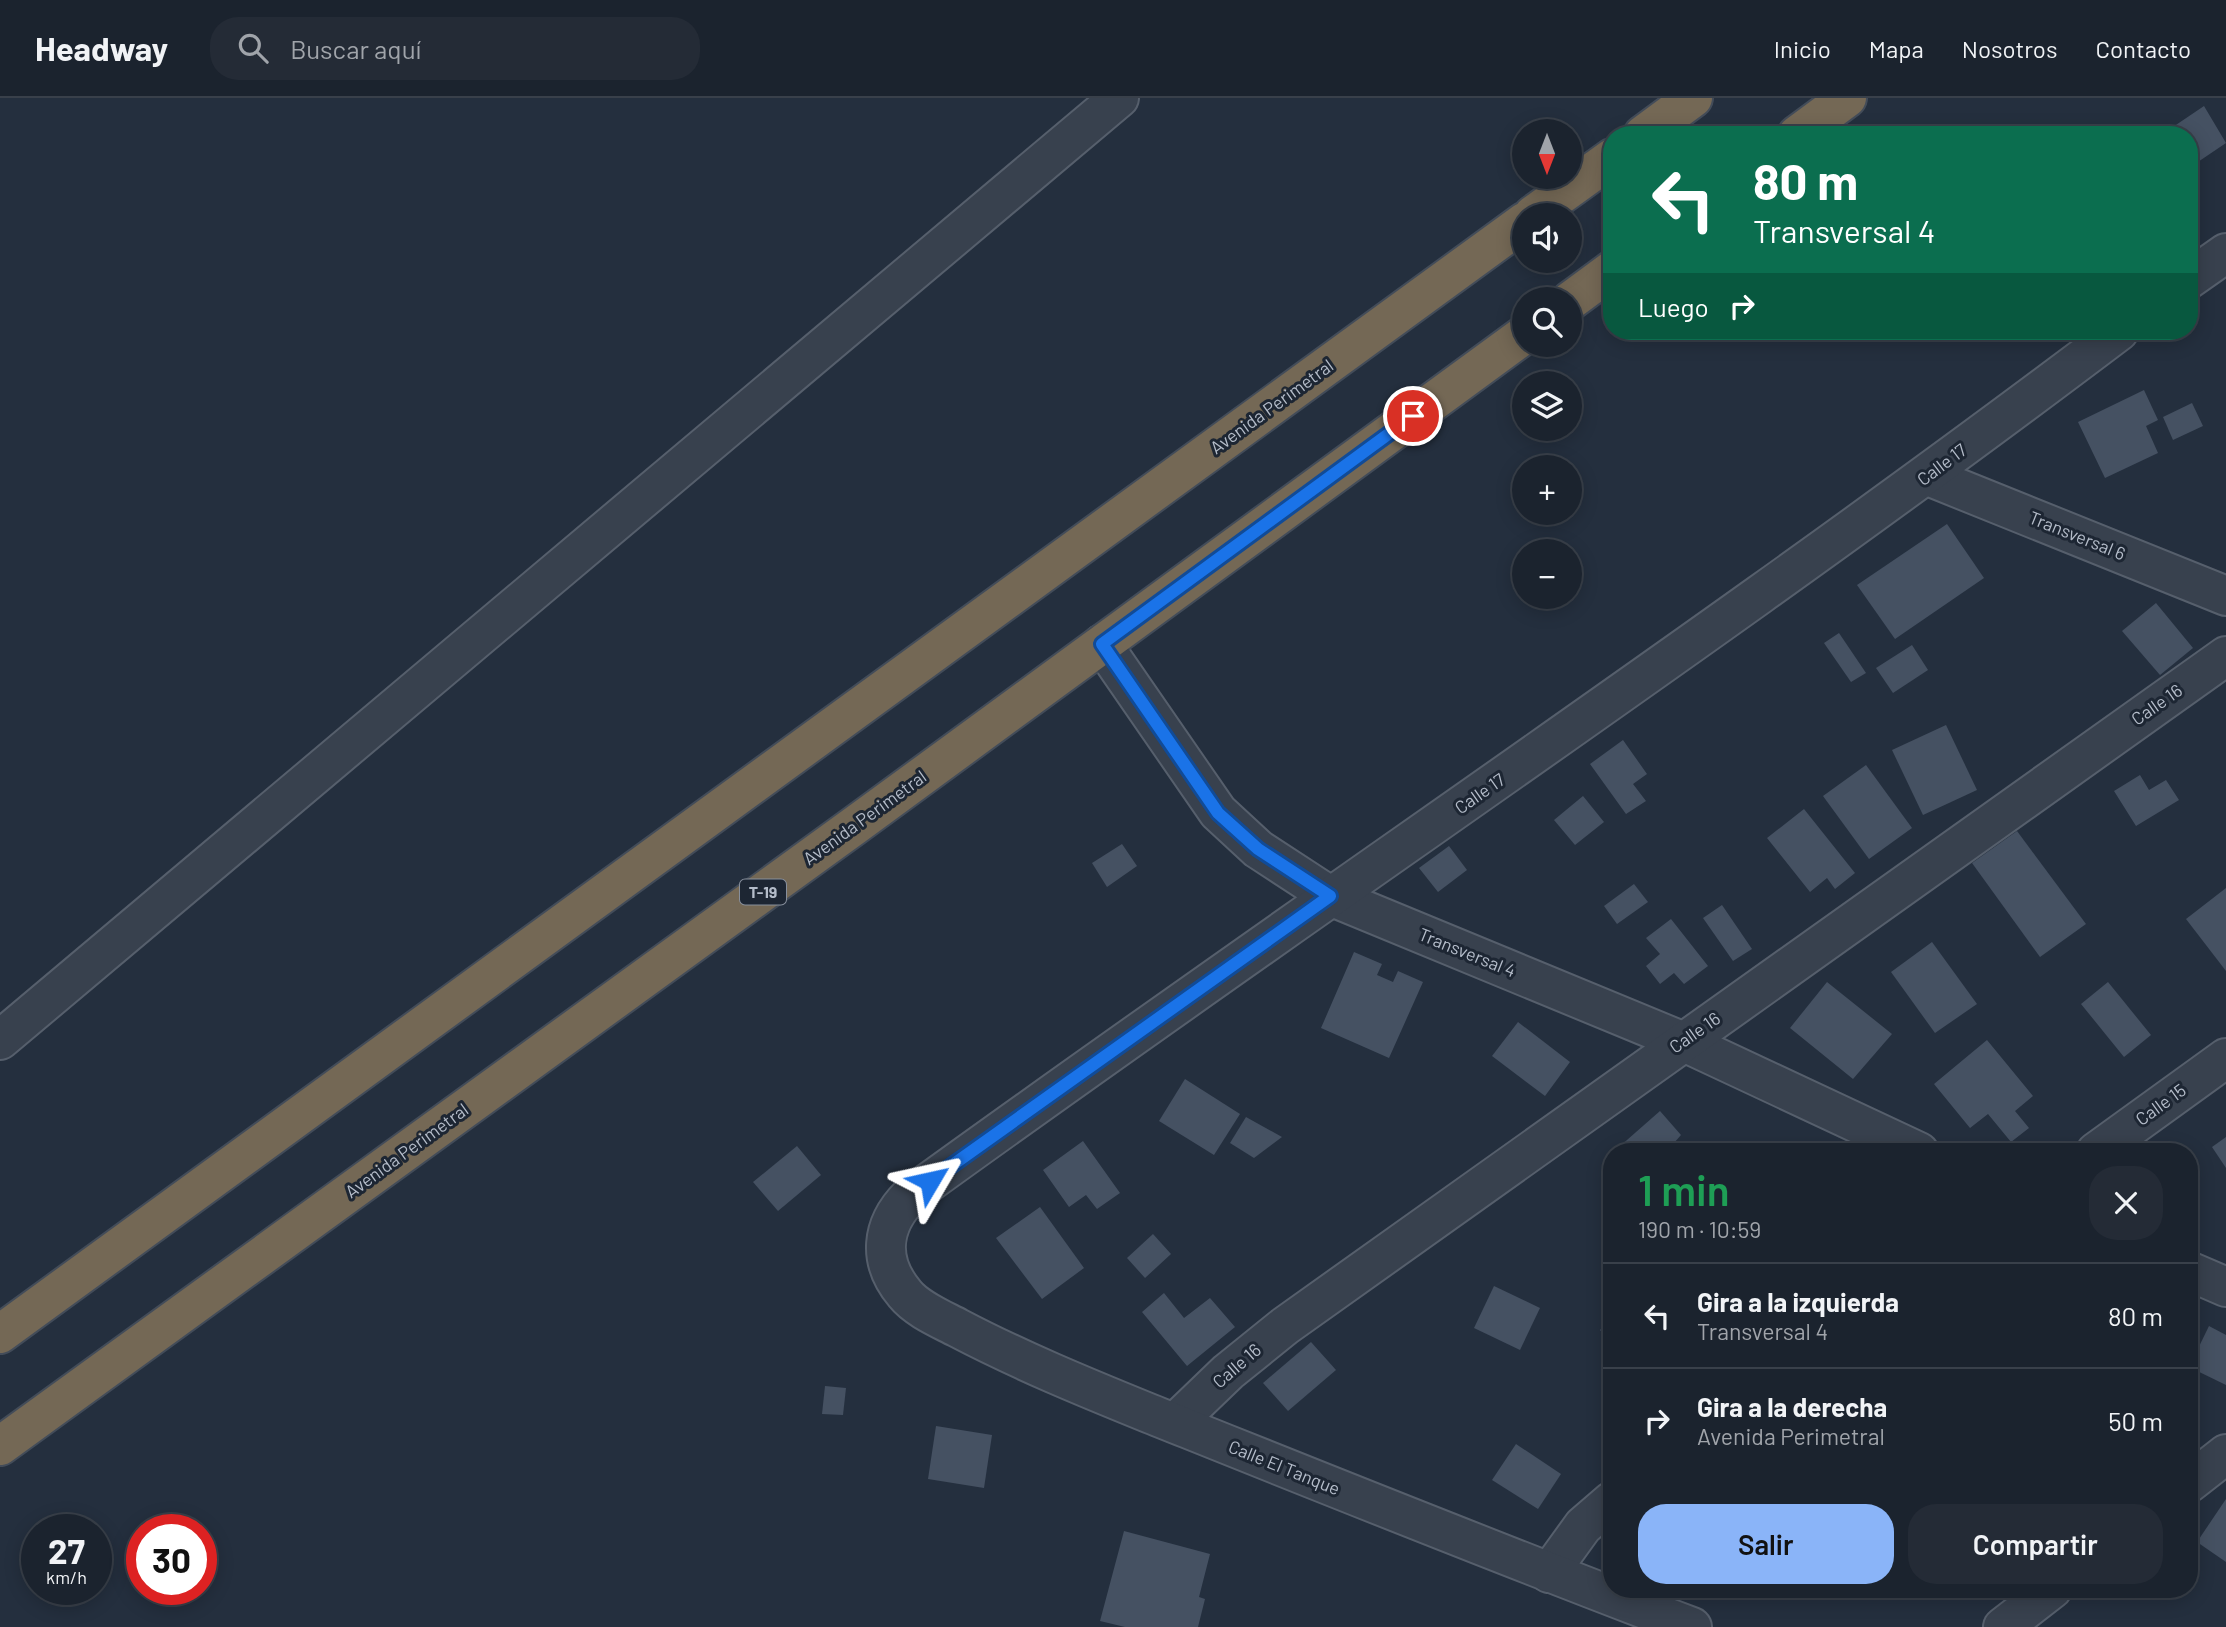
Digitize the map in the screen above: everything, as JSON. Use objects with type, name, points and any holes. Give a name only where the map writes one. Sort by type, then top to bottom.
[{"type":"highway","points":[[1655,126],[1693,98]]},
{"type":"highway","points":[[1809,126],[1847,98]]},
{"type":"highway","points":[[1550,203],[1603,164]]},
{"type":"highway","name":"Avenida Perimetral","points":[[0,1334],[1512,231]]},
{"type":"highway","points":[[1582,292],[1603,277]]},
{"type":"highway","name":"Avenida Perimetral","points":[[0,1447],[1512,344]]},
{"type":"street","points":[[0,1040],[1119,98]]},
{"type":"street","points":[[2198,273],[2226,253]]},
{"type":"street","name":"Calle 17","points":[[893,1278],[886,1256],[887,1233],[893,1213],[910,1195],[1330,896],[1433,828],[1928,475],[2107,340]]},
{"type":"street","name":"Transversal 6","points":[[1928,475],[2226,596]]},
{"type":"street","name":"Transversal 4","points":[[1102,644],[1218,813],[1258,849],[1330,896],[1684,1042],[1900,1143]]},
{"type":"street","name":"Calle 16","points":[[1175,1423],[1228,1372],[1285,1325],[2226,656]]},
{"type":"street","name":"Calle 15","points":[[2108,1143],[2226,1058]]},
{"type":"street","points":[[2198,1275],[2226,1287]]},
{"type":"street","name":"Calle El Tanque","points":[[893,1278],[906,1297],[977,1338],[1070,1381],[1603,1593]]},
{"type":"street","points":[[2198,1476],[2226,1454]]},
{"type":"street","points":[[1549,1573],[1583,1526],[1603,1509]]},
{"type":"street","name":"Calle El Tanque","points":[[1615,1598],[1692,1627]]},
{"type":"street","points":[[2003,1627],[2040,1598]]},
{"type":"building","points":[[2204,106],[2226,143],[2198,162],[2198,126],[2174,126]]},
{"type":"building","points":[[2144,390],[2158,420],[2146,426],[2158,453],[2105,478],[2078,422]]},
{"type":"building","points":[[2192,403],[2203,426],[2173,440],[2163,417]]},
{"type":"building","points":[[1947,524],[1984,578],[1895,639],[1857,585]]},
{"type":"building","points":[[2156,603],[2193,648],[2160,675],[2122,631]]},
{"type":"building","points":[[1839,633],[1866,673],[1851,682],[1824,643]]},
{"type":"building","points":[[1912,645],[1928,670],[1893,693],[1876,668]]},
{"type":"building","points":[[1946,725],[1977,790],[1923,815],[1892,750]]},
{"type":"building","points":[[1623,740],[1647,774],[1633,784],[1646,801],[1626,814],[1590,764]]},
{"type":"building","points":[[1866,765],[1912,828],[1869,859],[1823,796]]},
{"type":"building","points":[[2140,775],[2149,790],[2166,780],[2179,800],[2136,826],[2114,791]]},
{"type":"building","points":[[1583,796],[1604,822],[1575,845],[1554,820]]},
{"type":"building","points":[[1804,809],[1855,873],[1835,889],[1827,878],[1810,892],[1767,838]]},
{"type":"building","points":[[2017,831],[2086,924],[2040,957],[1972,863]]},
{"type":"building","points":[[1122,844],[1137,866],[1107,887],[1092,863]]},
{"type":"building","points":[[1449,846],[1467,870],[1438,892],[1419,868]]},
{"type":"building","points":[[1634,884],[1648,902],[1617,924],[1604,906]]},
{"type":"building","points":[[2226,888],[2226,971],[2186,919]]},
{"type":"building","points":[[1722,905],[1752,949],[1733,961],[1703,918]]},
{"type":"building","points":[[1671,919],[1708,966],[1684,984],[1674,973],[1660,984],[1646,966],[1660,954],[1646,938]]},
{"type":"building","points":[[1932,942],[1977,1004],[1935,1033],[1891,972]]},
{"type":"building","points":[[1354,952],[1382,964],[1377,975],[1393,982],[1398,971],[1423,982],[1389,1058],[1321,1028]]},
{"type":"building","points":[[1827,982],[1892,1034],[1853,1079],[1790,1028]]},
{"type":"building","points":[[2108,982],[2151,1035],[2124,1057],[2081,1004]]},
{"type":"building","points":[[1518,1022],[1570,1062],[1545,1096],[1492,1056]]},
{"type":"building","points":[[1987,1040],[2033,1096],[2015,1111],[2029,1128],[2011,1142],[1988,1114],[1970,1128],[1934,1084]]},
{"type":"building","points":[[1185,1079],[1240,1114],[1214,1155],[1159,1121]]},
{"type":"building","points":[[1660,1111],[1681,1135],[1674,1143],[1624,1143]]},
{"type":"building","points":[[1246,1117],[1282,1137],[1254,1158],[1230,1143]]},
{"type":"building","points":[[2226,1137],[2226,1168],[2212,1147]]},
{"type":"building","points":[[1083,1141],[1120,1193],[1097,1209],[1086,1195],[1069,1207],[1043,1170]]},
{"type":"building","points":[[797,1146],[821,1175],[778,1211],[753,1182]]},
{"type":"building","points":[[1040,1207],[1084,1268],[1042,1299],[996,1238]]},
{"type":"building","points":[[1153,1234],[1171,1254],[1145,1278],[1127,1258]]},
{"type":"building","points":[[1494,1286],[1540,1308],[1520,1350],[1474,1328]]},
{"type":"building","points":[[1164,1293],[1184,1318],[1210,1298],[1235,1327],[1187,1366],[1142,1312]]},
{"type":"building","points":[[2209,1326],[2226,1335],[2226,1385],[2198,1371],[2198,1349]]},
{"type":"building","points":[[1311,1342],[1336,1370],[1288,1411],[1263,1383]]},
{"type":"building","points":[[825,1386],[846,1388],[843,1415],[822,1414]]},
{"type":"building","points":[[936,1426],[992,1435],[984,1488],[928,1479]]},
{"type":"building","points":[[1516,1444],[1561,1474],[1538,1509],[1492,1480]]},
{"type":"building","points":[[2226,1499],[2226,1562],[2198,1541]]},
{"type":"building","points":[[1124,1531],[1210,1554],[1199,1597],[1205,1599],[1198,1627],[1125,1627],[1100,1621]]},
{"type":"route","points":[[930,1181],[1330,896],[1258,849],[1218,813],[1102,644],[1413,416]]}]
